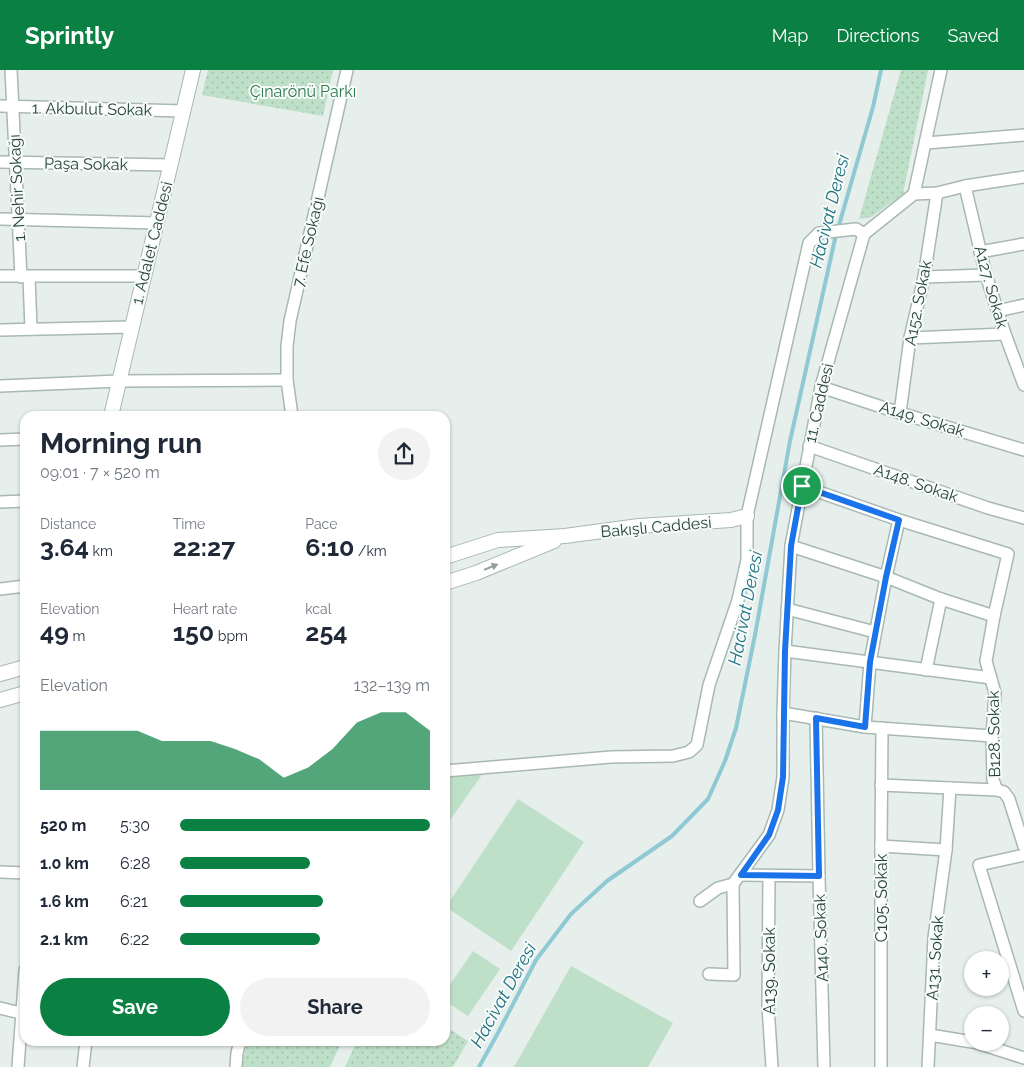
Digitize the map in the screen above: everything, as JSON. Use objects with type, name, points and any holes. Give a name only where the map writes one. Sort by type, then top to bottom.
[{"type":"street","name":"1. Nehir Sokağı","points":[[11,70],[18,220],[30,329]]},
{"type":"street","name":"1. Adalet Caddesi","points":[[112,411],[193,70]]},
{"type":"street","name":"7. Efe Sokağı","points":[[291,411],[287,380],[287,346],[290,321],[347,70]]},
{"type":"street","points":[[914,194],[941,70]]},
{"type":"street","name":"1. Akbulut Sokak","points":[[0,106],[184,111]]},
{"type":"street","points":[[926,143],[1024,135]]},
{"type":"street","name":"Paşa Sokak","points":[[0,162],[171,165]]},
{"type":"street","points":[[450,771],[611,757],[673,756],[688,752],[697,745],[709,685],[738,600],[747,560],[747,516],[809,243],[819,233],[860,231],[914,194],[937,193],[965,186],[1024,177]]},
{"type":"street","name":"A127. Sokak","points":[[965,186],[986,275],[1005,334],[1022,371],[1024,385]]},
{"type":"street","name":"A152. Sokak","points":[[900,412],[910,338],[924,277],[937,193]]},
{"type":"street","points":[[0,219],[157,223]]},
{"type":"street","name":"11. Caddesi","points":[[700,901],[718,888],[733,884],[741,875],[769,835],[778,810],[783,777],[785,651],[791,546],[821,387],[860,231]]},
{"type":"street","points":[[980,252],[1024,244]]},
{"type":"street","points":[[924,277],[986,275]]},
{"type":"street","points":[[0,276],[145,276]]},
{"type":"street","points":[[998,311],[1024,306]]},
{"type":"street","points":[[0,330],[131,327]]},
{"type":"street","points":[[910,338],[1005,334]]},
{"type":"street","points":[[0,386],[119,382],[287,380]]},
{"type":"street","name":"A149. Sokak","points":[[821,387],[1024,450]]},
{"type":"street","points":[[0,440],[20,439]]},
{"type":"street","name":"A148. Sokak","points":[[809,446],[988,508],[1024,518]]},
{"type":"street","points":[[802,486],[899,520],[870,662],[865,727]]},
{"type":"street","points":[[0,502],[20,501]]},
{"type":"street","name":"Bakışlı Caddesi","points":[[450,555],[498,540],[565,536],[639,526],[731,520],[747,516]]},
{"type":"street","name":"B128. Sokak","points":[[899,520],[1008,554],[986,660],[995,693],[992,736],[993,780],[997,790],[1004,792],[1009,799],[1024,846]]},
{"type":"street","name":"Bakışlı Caddesi","points":[[450,581],[476,573],[565,536]]},
{"type":"street","points":[[791,546],[886,577],[941,599],[994,616]]},
{"type":"street","points":[[0,589],[20,587]]},
{"type":"street","points":[[926,670],[941,599]]},
{"type":"street","points":[[787,609],[875,632]]},
{"type":"street","points":[[785,651],[991,678]]},
{"type":"street","points":[[0,674],[20,668]]},
{"type":"street","points":[[0,700],[20,694]]},
{"type":"street","points":[[783,713],[865,727],[992,736]]},
{"type":"street","name":"A140. Sokak","points":[[816,718],[824,1067]]},
{"type":"street","name":"C105. Sokak","points":[[881,1067],[882,728]]},
{"type":"street","points":[[882,785],[997,790]]},
{"type":"street","name":"A131. Sokak","points":[[928,1067],[934,938],[946,850],[950,788]]},
{"type":"street","points":[[881,846],[946,850]]},
{"type":"street","points":[[1024,855],[979,865],[1024,1011]]},
{"type":"street","points":[[0,872],[20,872]]},
{"type":"street","points":[[741,875],[819,876]]},
{"type":"street","name":"A139. Sokak","points":[[769,876],[768,1006],[772,1067]]},
{"type":"street","points":[[709,974],[734,975],[733,884]]},
{"type":"street","points":[[0,1008],[20,1012]]},
{"type":"street","points":[[930,1034],[964,1040]]},
{"type":"street","points":[[18,1067],[20,1045]]},
{"type":"street","points":[[83,1067],[85,1046]]},
{"type":"street","points":[[236,1067],[239,1046]]},
{"type":"street","points":[[1001,1051],[1023,1058],[1014,1067]]},
{"type":"green space","name":"Çınarönü Parkı","points":[[208,70],[333,70],[323,116],[202,95]]},
{"type":"green space","points":[[901,70],[928,70],[903,194],[871,217],[859,219]]},
{"type":"green space","points":[[484,772],[450,820],[450,775]]},
{"type":"green space","points":[[518,799],[584,842],[511,951],[450,910],[450,901]]},
{"type":"green space","points":[[473,951],[500,969],[468,1016],[450,1004],[450,985]]},
{"type":"green space","points":[[571,966],[673,1023],[648,1067],[514,1067]]},
{"type":"green space","points":[[450,1029],[468,1041],[453,1067],[345,1067],[355,1046],[450,1046]]},
{"type":"green space","points":[[246,1046],[340,1046],[330,1067],[242,1067]]},
{"type":"waterway","name":"Hacivat Deresi","points":[[479,1067],[536,960],[571,914],[607,881],[672,836],[708,799],[725,761],[736,728],[790,441],[835,239],[873,107],[881,70]]},
{"type":"route","points":[[802,486],[899,520],[870,662],[865,727],[816,718],[819,876],[741,875],[769,835],[778,810],[783,777],[785,651],[791,546],[802,486]]}]
